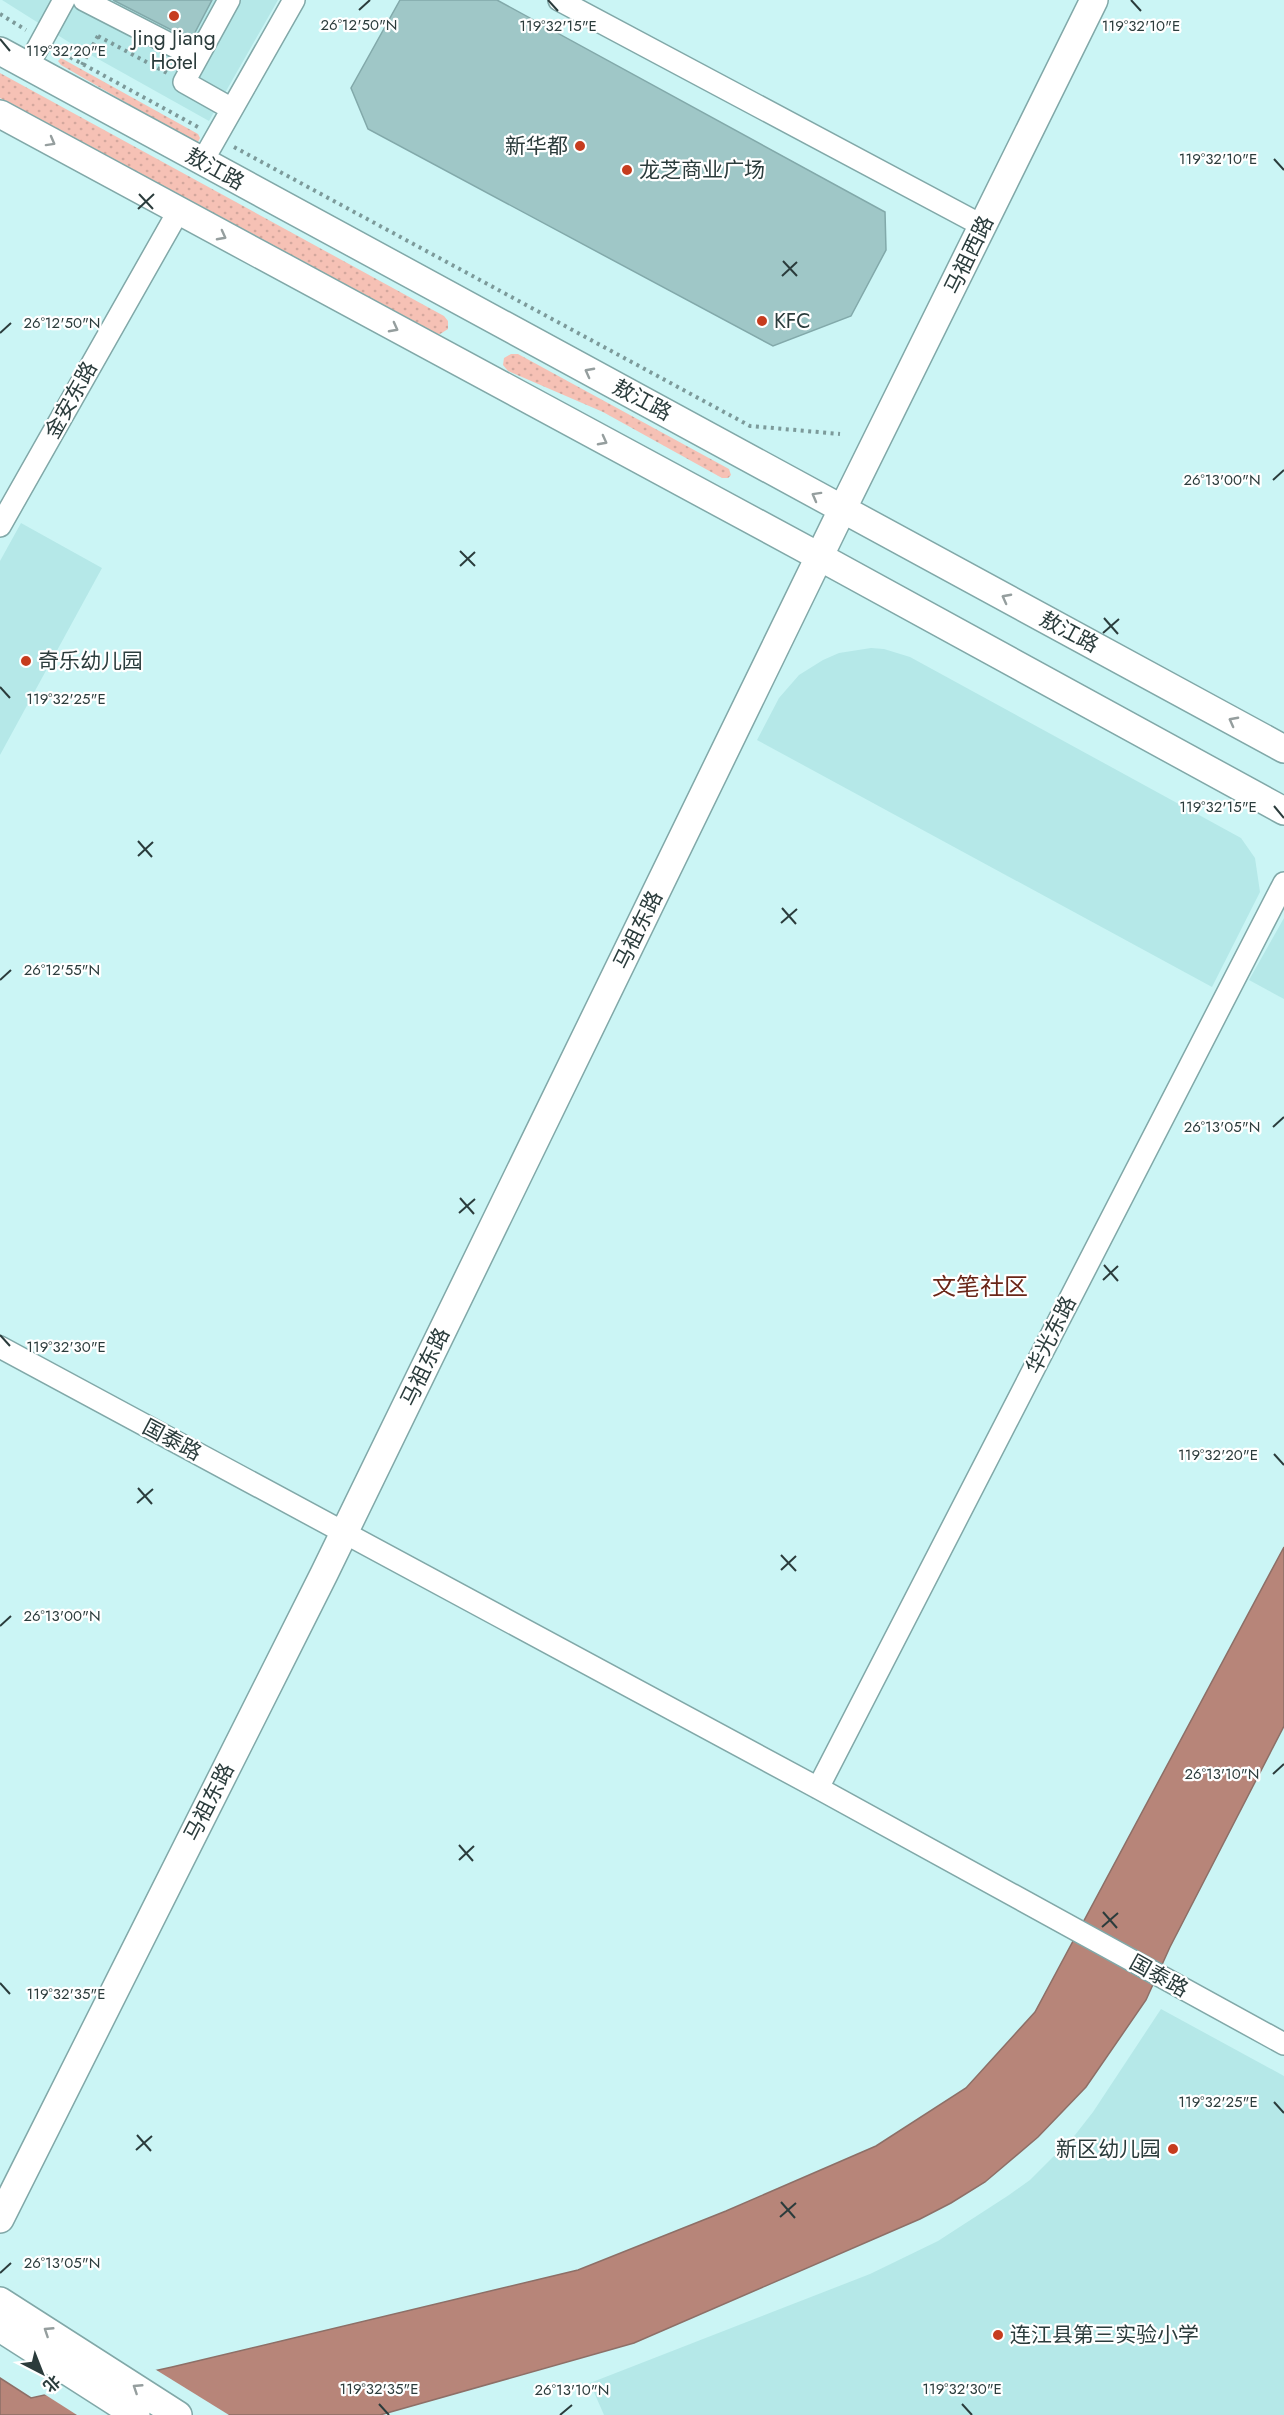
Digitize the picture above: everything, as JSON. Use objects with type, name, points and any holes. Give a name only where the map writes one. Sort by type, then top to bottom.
[{"type":"main road","name":"马祖西路","points":[[842,510],[1094,0]]},
{"type":"main road","name":"敖江路","points":[[0,51],[1284,749]]},
{"type":"main road","points":[[0,114],[820,557],[1284,811]]},
{"type":"main road","name":"马祖东路","points":[[0,2219],[343,1532],[842,510]]},
{"type":"main road","points":[[0,2301],[83,2368],[135,2415]]},
{"type":"main road","points":[[0,2328],[178,2415]]},
{"type":"street","points":[[28,66],[64,0]]},
{"type":"street","points":[[84,0],[197,58]]},
{"type":"street","points":[[229,0],[184,82],[232,109]]},
{"type":"street","points":[[202,162],[294,0]]},
{"type":"street","points":[[559,0],[983,226]]},
{"type":"street","name":"金安东路","points":[[0,526],[178,212]]},
{"type":"street","name":"华光东路","points":[[819,1788],[1284,883]]},
{"type":"street","name":"国泰路","points":[[0,1347],[819,1788],[1034,1908],[1284,2043]]},
{"type":"path","points":[[0,14],[82,65],[750,426],[840,434]]},
{"type":"path","points":[[82,65],[101,29]]},
{"type":"path","points":[[98,36],[184,82]]},
{"type":"shaded area","points":[[2,0],[278,0],[209,121],[75,46]]},
{"type":"shaded area","points":[[61,58],[198,134],[200,138],[198,142],[194,142],[61,65],[58,61]]},
{"type":"shaded area","points":[[0,73],[444,316],[448,321],[448,329],[440,334],[430,333],[0,98]]},
{"type":"shaded area","points":[[511,354],[518,354],[729,469],[731,475],[728,478],[722,478],[603,412],[508,371],[503,365],[504,358]]},
{"type":"shaded area","name":"奇乐幼儿园","points":[[21,523],[102,568],[0,755],[0,561]]},
{"type":"shaded area","points":[[871,648],[884,649],[910,657],[1241,838],[1255,858],[1260,892],[1212,987],[757,740],[779,698],[799,675],[839,653]]},
{"type":"shaded area","points":[[1284,918],[1284,999],[1249,980]]},
{"type":"shaded area","points":[[1284,1547],[1284,1726],[1170,1947],[1146,2000],[1086,2087],[1038,2137],[985,2182],[920,2219],[634,2343],[380,2415],[0,2415],[0,2378],[31,2398],[172,2367],[578,2270],[726,2211],[876,2146],[966,2088],[1035,2012]]},
{"type":"shaded area","name":"连江县第三实验小学","points":[[1161,2009],[1284,2076],[1284,2415],[604,2415],[590,2383],[870,2274],[938,2241],[1030,2180],[1075,2135],[1093,2112]]},
{"type":"pier","points":[[153,2368],[229,2415],[77,2415],[41,2392]]},
{"type":"building","name":"Jing Jiang Hotel","points":[[113,0],[212,0],[191,40]]},
{"type":"building","name":"龙芝商业广场","points":[[400,0],[497,0],[885,212],[886,250],[851,316],[773,346],[368,129],[351,88]]},
{"type":"place","name":"Jing Jiang Hotel","points":[[174,16]]},
{"type":"place","name":"新华都","points":[[580,146]]},
{"type":"place","name":"龙芝商业广场","points":[[627,170]]},
{"type":"place","name":"KFC","points":[[762,321]]},
{"type":"place","name":"奇乐幼儿园","points":[[26,661]]},
{"type":"place","name":"新区幼儿园","points":[[1173,2149]]},
{"type":"place","name":"连江县第三实验小学","points":[[998,2335]]},
{"type":"district","name":"文笔社区","points":[[980,1287]]}]
